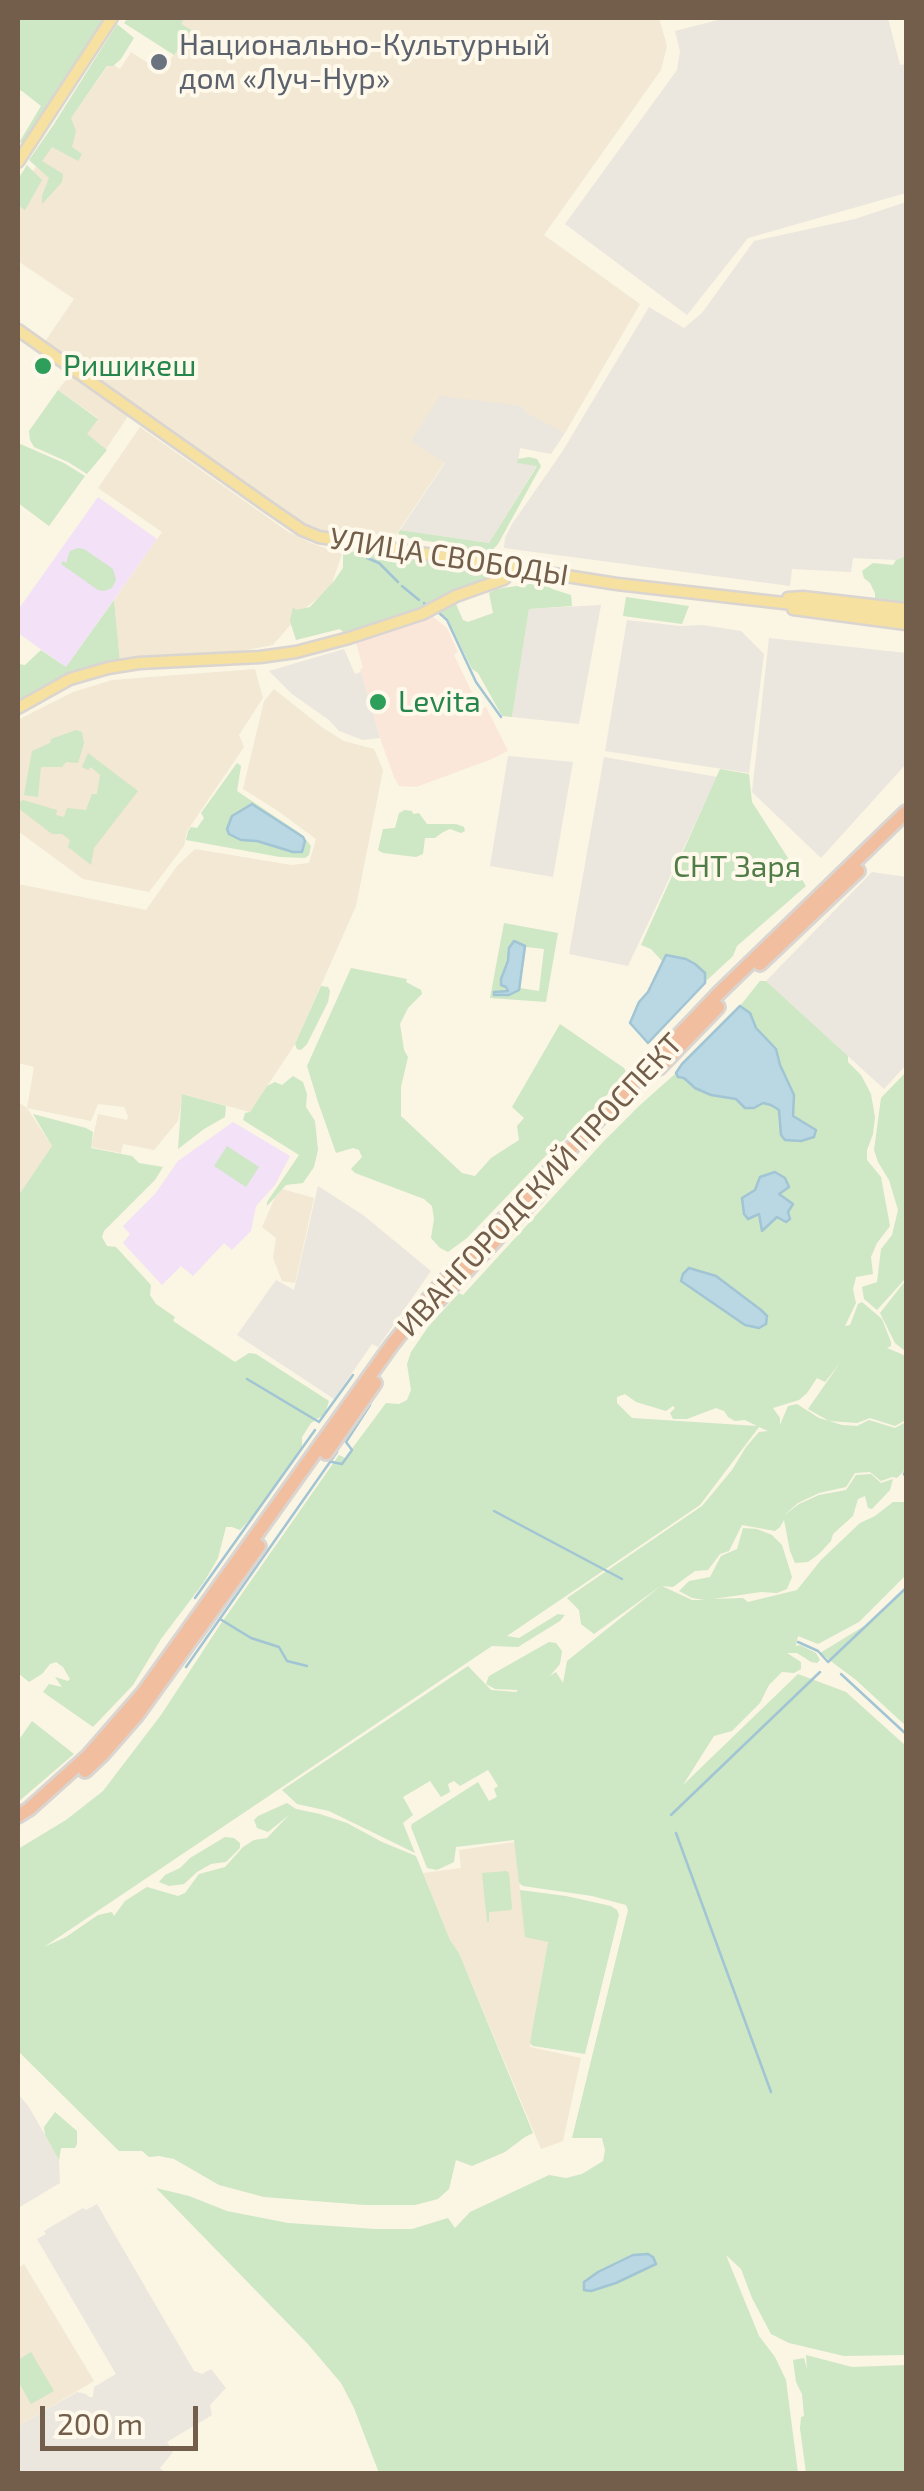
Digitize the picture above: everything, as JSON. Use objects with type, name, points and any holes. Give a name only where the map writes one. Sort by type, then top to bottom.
[{"type":"highway","name":"ИВАНГОРОДСКИЙ ПРОСПЕКТ","points":[[18,1816],[88,1756],[143,1693],[382,1358],[445,1279],[720,992],[906,812]]},
{"type":"highway","name":"ИВАНГОРОДСКИЙ ПРОСПЕКТ","points":[[18,1826],[102,1755],[137,1715],[399,1349],[443,1295],[726,998],[906,824]]},
{"type":"main road","points":[[18,162],[112,18]]},
{"type":"main road","name":"УЛИЦА СВОБОДЫ","points":[[18,330],[302,530],[319,538],[617,584],[763,600],[803,597],[907,617]]},
{"type":"main road","points":[[18,708],[70,679],[108,668],[260,657],[348,638],[410,619],[456,596],[504,579],[514,569]]},
{"type":"shaded area","points":[[185,18],[659,18],[667,46],[661,70],[544,235],[640,304],[565,433],[527,413],[522,406],[445,462],[395,536],[346,531],[328,537],[302,526],[44,343],[74,299],[18,261],[18,192],[110,63],[120,69],[131,52],[162,72],[190,31],[180,24]]},
{"type":"shaded area","points":[[726,18],[888,18],[900,65],[906,64],[906,193],[748,238],[687,315],[565,224],[677,70],[680,51],[675,31]]},
{"type":"shaded area","points":[[906,202],[906,556],[896,560],[853,558],[851,572],[792,569],[790,586],[504,548],[512,524],[562,452],[649,307],[684,328],[702,313],[754,241],[855,219]]},
{"type":"shaded area","points":[[71,374],[128,416],[106,449],[86,434],[98,418],[58,390]]},
{"type":"shaded area","points":[[440,396],[522,406],[527,413],[565,433],[551,454],[520,448],[518,463],[537,465],[489,543],[400,530],[445,463],[411,441]]},
{"type":"shaded area","points":[[140,427],[287,531],[342,554],[330,589],[304,609],[273,645],[226,654],[120,662],[114,600],[162,532],[98,488]]},
{"type":"shaded area","points":[[98,497],[157,539],[66,667],[18,633],[18,610]]},
{"type":"shaded area","points":[[601,605],[579,724],[512,717],[529,609]]},
{"type":"shaded area","points":[[432,616],[447,628],[458,652],[454,655],[480,709],[486,707],[508,751],[416,787],[399,786],[380,738],[356,643]]},
{"type":"shaded area","points":[[627,620],[741,631],[764,654],[749,773],[605,751]]},
{"type":"shaded area","points":[[769,638],[906,653],[906,764],[821,858],[752,792]]},
{"type":"shaded area","points":[[344,649],[355,674],[361,672],[380,738],[363,740],[339,731],[269,671]]},
{"type":"shaded area","points":[[255,669],[263,698],[239,735],[244,747],[187,831],[184,846],[149,892],[83,879],[18,831],[18,720],[73,692],[112,680]]},
{"type":"shaded area","points":[[274,689],[344,741],[374,749],[383,770],[356,906],[295,1044],[250,1112],[183,1094],[178,1121],[154,1150],[123,1144],[121,1153],[91,1147],[98,1114],[127,1120],[124,1107],[98,1104],[91,1121],[27,1108],[34,1067],[18,1063],[18,884],[146,910],[177,866],[195,849],[291,865],[309,863],[316,839],[243,789],[264,701]]},
{"type":"shaded area","points":[[508,756],[573,762],[553,877],[490,866]]},
{"type":"shaded area","points":[[604,757],[717,777],[628,966],[569,954]]},
{"type":"shaded area","points":[[872,872],[906,877],[906,1065],[884,1089],[766,981]]},
{"type":"shaded area","points":[[18,1102],[27,1108],[52,1146],[18,1196]]},
{"type":"shaded area","points":[[233,1122],[290,1156],[275,1185],[256,1206],[251,1231],[232,1250],[224,1243],[193,1276],[181,1266],[162,1285],[123,1243],[130,1234],[123,1226],[155,1194],[178,1161]]},
{"type":"shaded area","points":[[318,1186],[363,1215],[431,1271],[378,1347],[372,1344],[334,1399],[237,1335],[276,1280],[294,1290]]},
{"type":"shaded area","points":[[282,1189],[314,1198],[295,1283],[282,1281],[273,1258],[276,1238],[262,1227]]},
{"type":"shaded area","points":[[515,1842],[520,1890],[548,1941],[530,2047],[581,2058],[563,2141],[541,2149],[423,1873],[461,1868],[459,1850]]},
{"type":"shaded area","points":[[18,2094],[59,2160],[60,2183],[18,2208]]},
{"type":"shaded area","points":[[97,2204],[194,2371],[202,2374],[211,2369],[226,2388],[210,2405],[212,2415],[167,2442],[173,2452],[159,2473],[18,2473],[18,2426],[77,2392],[93,2397],[94,2387],[116,2374],[37,2239],[83,2208]]},
{"type":"shaded area","points":[[24,2264],[94,2381],[18,2426],[18,2268]]},
{"type":"green space","points":[[18,18],[104,18],[24,148],[20,141],[41,106],[18,90]]},
{"type":"green space","points":[[128,18],[185,18],[181,24],[191,30],[174,55],[124,23]]},
{"type":"green space","points":[[117,24],[134,38],[121,59],[107,66],[71,118],[76,131],[72,147],[82,154],[78,161],[52,147],[42,161],[63,174],[62,182],[42,204],[49,178],[29,160]]},
{"type":"green space","points":[[27,165],[42,180],[25,210],[18,205],[18,179]]},
{"type":"green space","points":[[58,390],[98,419],[87,434],[107,450],[87,474],[34,447],[30,440],[29,431]]},
{"type":"green space","points":[[18,443],[85,476],[49,526],[18,503]]},
{"type":"green space","points":[[518,459],[537,459],[541,466],[488,555],[480,558],[453,554],[440,543],[401,537],[398,533],[400,530],[489,543],[537,466],[517,463]]},
{"type":"green space","points":[[78,548],[113,569],[116,580],[112,588],[98,590],[61,564],[66,563],[70,551]]},
{"type":"green space","points":[[343,551],[488,571],[493,577],[460,587],[371,627],[343,632],[340,629],[296,640],[290,621],[293,607],[310,607],[334,581],[343,568]]},
{"type":"green space","points":[[906,556],[906,602],[875,598],[862,571],[873,563],[893,565]]},
{"type":"green space","points":[[544,582],[571,595],[572,606],[529,609],[512,717],[502,716],[472,669],[447,618],[438,611],[456,604],[463,620],[468,622],[493,613],[489,593],[496,589]]},
{"type":"green space","points":[[626,597],[689,606],[682,624],[623,616]]},
{"type":"green space","points":[[114,600],[120,662],[18,705],[18,664],[25,665],[41,650],[66,667]]},
{"type":"green space","points":[[76,730],[82,732],[84,743],[78,763],[41,767],[38,797],[24,795],[32,751]]},
{"type":"green space","points":[[88,753],[138,791],[94,848],[91,865],[68,847],[70,840],[62,834],[52,834],[18,808],[23,800],[57,810],[56,815],[64,817],[67,808],[86,810],[92,794],[97,794],[100,775],[91,767],[82,767]]},
{"type":"green space","points":[[237,763],[241,766],[237,791],[301,834],[311,846],[309,855],[280,857],[186,840],[191,827],[197,828],[204,818],[201,813]],"holes":[[[252,804],[283,823],[280,848],[257,841],[232,816]]]},
{"type":"green space","name":"СНТ Заря","points":[[720,769],[749,774],[752,802],[806,886],[737,946],[733,956],[705,982],[704,972],[666,955],[662,961],[641,945]]},
{"type":"green space","points":[[399,813],[419,813],[427,824],[456,824],[465,831],[450,829],[435,838],[425,838],[423,854],[416,857],[383,853],[378,850],[383,829],[395,828]]},
{"type":"green space","points":[[504,923],[558,933],[546,1002],[490,998]],"holes":[[[526,947],[544,949],[539,991],[520,988]]]},
{"type":"green space","points":[[351,968],[407,979],[421,990],[400,1024],[408,1057],[401,1087],[401,1116],[462,1173],[475,1176],[491,1158],[519,1140],[517,1126],[524,1118],[512,1107],[560,1024],[626,1072],[562,1142],[467,1238],[448,1252],[431,1238],[432,1206],[424,1199],[355,1173],[351,1169],[362,1157],[359,1150],[336,1153],[318,1102],[307,1066]]},
{"type":"green space","points":[[760,981],[766,981],[848,1056],[848,1062],[871,1094],[875,1117],[867,1160],[881,1177],[890,1226],[871,1257],[873,1274],[856,1277],[856,1303],[845,1326],[850,1325],[862,1302],[882,1319],[891,1342],[887,1348],[906,1356],[906,1420],[895,1426],[870,1418],[857,1423],[829,1421],[808,1409],[840,1363],[825,1382],[817,1378],[799,1400],[773,1408],[780,1425],[788,1406],[797,1404],[819,1418],[842,1425],[857,1426],[869,1420],[895,1428],[906,1422],[906,1469],[897,1478],[881,1481],[870,1472],[855,1473],[846,1487],[819,1493],[783,1516],[819,1495],[846,1490],[856,1475],[871,1474],[881,1483],[893,1479],[890,1490],[872,1509],[868,1508],[865,1496],[858,1499],[853,1516],[808,1562],[795,1563],[784,1520],[775,1531],[742,1525],[729,1551],[720,1554],[708,1570],[695,1571],[673,1587],[662,1586],[692,1600],[705,1600],[679,1591],[689,1581],[710,1577],[721,1556],[737,1549],[743,1528],[772,1535],[782,1545],[792,1577],[787,1589],[713,1599],[743,1598],[748,1602],[797,1590],[821,1560],[860,1523],[893,1502],[906,1502],[906,1575],[859,1622],[818,1644],[798,1636],[796,1646],[816,1653],[820,1660],[811,1662],[797,1653],[787,1653],[801,1662],[801,1669],[782,1672],[769,1685],[760,1703],[732,1731],[714,1736],[683,1785],[798,1674],[846,1692],[906,1746],[906,2355],[844,2356],[789,2343],[771,2334],[741,2269],[726,2255],[759,2336],[786,2380],[798,2473],[379,2473],[341,2383],[156,2188],[227,2211],[288,2223],[412,2229],[448,2218],[455,2228],[470,2212],[549,2175],[566,2178],[582,2174],[603,2161],[605,2150],[602,2138],[572,2138],[628,1910],[626,1905],[592,1896],[523,1886],[519,1883],[514,1840],[456,1847],[454,1862],[437,1870],[427,1868],[412,1824],[478,1782],[489,1801],[497,1797],[494,1789],[498,1786],[488,1770],[460,1786],[454,1781],[448,1784],[450,1792],[441,1797],[430,1781],[403,1797],[413,1815],[403,1823],[415,1853],[329,1811],[297,1804],[282,1790],[468,1666],[491,1690],[516,1692],[486,1684],[489,1676],[549,1642],[556,1643],[562,1651],[560,1664],[550,1676],[556,1672],[563,1683],[567,1661],[662,1585],[594,1634],[581,1624],[579,1610],[567,1598],[702,1506],[759,1432],[768,1431],[759,1427],[700,1505],[507,1636],[519,1638],[558,1614],[565,1615],[560,1621],[518,1647],[492,1646],[44,1947],[98,1915],[112,1912],[114,1916],[125,1901],[147,1887],[178,1896],[185,1893],[199,1874],[225,1867],[243,1847],[267,1838],[289,1815],[268,1832],[257,1828],[254,1820],[287,1803],[347,1823],[416,1856],[533,2133],[505,2152],[472,2166],[456,2160],[449,2189],[438,2199],[415,2205],[365,2205],[264,2197],[219,2185],[174,2159],[149,2157],[142,2151],[119,2151],[18,2051],[18,1849],[66,1820],[103,1791],[161,1715],[339,1455],[345,1458],[386,1403],[407,1400],[411,1390],[407,1364],[428,1327],[459,1293],[463,1295],[639,1106],[676,1073],[711,1095],[736,1099],[754,1108],[763,1103],[771,1105],[779,1110],[781,1135],[802,1123],[793,1116],[794,1095],[776,1049],[756,1028],[750,1013],[740,1006]],"holes":[[[779,1173],[780,1196],[790,1201],[788,1212],[774,1218],[762,1218],[759,1214],[748,1219],[742,1199],[755,1190],[760,1177]],[[697,1272],[716,1277],[761,1310],[699,1292],[681,1281]],[[625,1394],[636,1402],[666,1411],[673,1406],[673,1419],[687,1419],[716,1408],[735,1421],[745,1420],[757,1426],[632,1418],[617,1403],[617,1397]]]},
{"type":"green space","points":[[321,986],[330,991],[328,1002],[307,1044],[297,1049],[295,1044]]},
{"type":"green space","points":[[906,1072],[906,1278],[877,1310],[864,1299],[862,1287],[877,1282],[881,1249],[892,1235],[898,1210],[874,1150],[881,1098]]},
{"type":"green space","points":[[293,1076],[303,1082],[306,1107],[315,1121],[318,1150],[314,1167],[303,1183],[286,1185],[267,1206],[299,1155],[243,1120],[267,1086],[275,1082],[282,1085]]},
{"type":"green space","points":[[182,1094],[226,1106],[225,1117],[178,1149]]},
{"type":"green space","points":[[33,1114],[93,1132],[91,1148],[163,1167],[104,1231],[102,1237],[107,1246],[116,1247],[151,1285],[150,1295],[175,1317],[173,1321],[235,1362],[249,1353],[256,1354],[329,1401],[325,1414],[311,1423],[302,1437],[302,1447],[252,1517],[240,1530],[226,1527],[218,1558],[204,1582],[161,1639],[133,1685],[93,1727],[43,1692],[49,1684],[62,1687],[55,1677],[70,1679],[63,1667],[56,1662],[50,1664],[29,1682],[18,1673],[18,1196],[52,1146]]},
{"type":"green space","points":[[227,1146],[259,1167],[246,1187],[214,1166]]},
{"type":"green space","points":[[906,1280],[906,1352],[895,1343],[880,1313]]},
{"type":"green space","points":[[906,1587],[906,1726],[820,1653],[874,1620]]},
{"type":"green space","points":[[32,1721],[74,1754],[18,1802],[18,1741]]},
{"type":"green space","points":[[225,1837],[240,1843],[226,1862],[211,1864],[184,1884],[169,1886],[159,1882],[165,1875]]},
{"type":"green space","points":[[506,1871],[512,1908],[489,1912],[487,1922],[482,1873]]},
{"type":"green space","points":[[520,1890],[611,1906],[619,1915],[585,2054],[530,2043],[548,1942],[525,1937]]},
{"type":"green space","points":[[55,2112],[77,2131],[75,2148],[61,2148],[59,2160],[44,2127]]},
{"type":"green space","points":[[31,2352],[54,2391],[31,2404],[18,2381],[18,2360]]},
{"type":"green space","points":[[806,2355],[852,2367],[906,2365],[906,2473],[806,2473],[800,2428],[804,2416],[802,2394],[793,2360],[804,2358],[807,2369]]},
{"type":"water","points":[[252,804],[303,837],[302,852],[229,834],[232,816]]},
{"type":"water","points":[[514,941],[525,946],[519,990],[494,995],[508,991],[501,985],[501,979]]},
{"type":"water","points":[[666,955],[695,964],[705,973],[705,983],[648,1043],[630,1023]]},
{"type":"water","points":[[740,1006],[750,1013],[756,1028],[776,1049],[794,1095],[793,1116],[816,1130],[814,1137],[785,1140],[779,1110],[771,1105],[745,1108],[736,1099],[711,1095],[678,1077],[676,1073],[682,1064]]},
{"type":"water","points":[[775,1172],[785,1178],[789,1187],[779,1194],[793,1204],[788,1212],[790,1219],[786,1222],[777,1217],[762,1231],[759,1214],[748,1219],[744,1214],[742,1198],[755,1190],[760,1177]]},
{"type":"water","points":[[689,1268],[716,1276],[761,1310],[767,1316],[766,1324],[759,1328],[745,1325],[681,1281]]},
{"type":"water","points":[[648,2254],[656,2264],[616,2283],[584,2290],[584,2282],[598,2272],[633,2255]]},
{"type":"waterway","points":[[367,558],[379,563],[398,582]]},
{"type":"waterway","points":[[402,586],[419,600]]},
{"type":"waterway","points":[[432,615],[438,612],[447,620],[476,682],[501,717]]},
{"type":"waterway","points":[[247,1379],[319,1422],[353,1375]]},
{"type":"waterway","points":[[332,1462],[342,1464],[352,1450],[346,1442],[370,1405]]},
{"type":"waterway","points":[[195,1598],[315,1430]]},
{"type":"waterway","points":[[186,1667],[337,1452]]},
{"type":"waterway","points":[[906,1471],[906,1477]]},
{"type":"waterway","points":[[494,1511],[622,1579]]},
{"type":"waterway","points":[[798,1642],[818,1651],[828,1662],[906,1588]]},
{"type":"waterway","points":[[220,1619],[251,1638],[279,1647],[287,1661],[307,1666]]},
{"type":"waterway","points":[[671,1815],[820,1672]]},
{"type":"waterway","points":[[841,1674],[906,1734]]},
{"type":"waterway","points":[[676,1833],[771,2092]]},
{"type":"place","name":"Национально-Культурный дом «Луч-Нур»","points":[[159,62]]},
{"type":"place","name":"Ришикеш","points":[[43,366]]},
{"type":"place","name":"Levita","points":[[378,702]]}]
